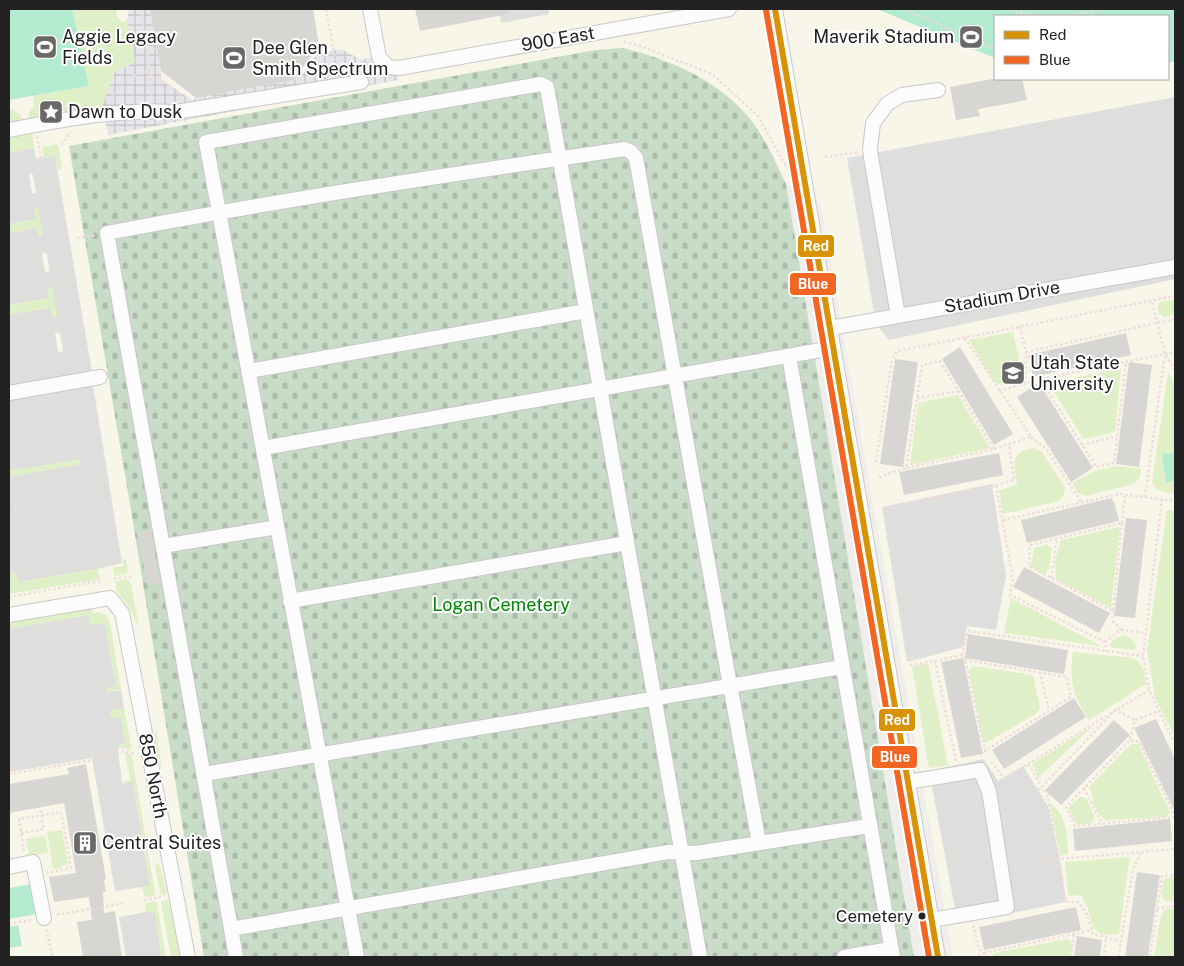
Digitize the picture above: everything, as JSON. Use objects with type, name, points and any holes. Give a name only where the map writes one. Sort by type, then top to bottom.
[{"type":"street","name":"900 East","points":[[370,9],[379,57],[388,67],[399,68],[729,9]]},
{"type":"street","points":[[775,9],[938,955]]},
{"type":"street","points":[[9,130],[106,113],[176,112],[361,82]]},
{"type":"street","points":[[356,957],[206,142],[541,84],[546,87],[559,158],[700,957]]},
{"type":"street","points":[[898,316],[870,150],[873,123],[887,104],[902,95],[938,90]]},
{"type":"street","points":[[236,957],[107,233],[219,212],[559,158],[625,149],[631,152],[636,158],[676,376],[729,686],[759,843]]},
{"type":"street","name":"Stadium Drive","points":[[830,328],[1175,267]]},
{"type":"street","points":[[249,370],[586,311]]},
{"type":"street","points":[[263,448],[833,348]]},
{"type":"street","points":[[789,356],[892,953],[844,957]]},
{"type":"street","points":[[9,393],[100,377]]},
{"type":"street","points":[[163,546],[277,527]]},
{"type":"street","points":[[290,601],[627,544]]},
{"type":"street","name":"850 North","points":[[9,615],[110,598],[122,612],[188,957]]},
{"type":"street","points":[[204,774],[842,668]]},
{"type":"street","points":[[908,782],[980,770],[989,791],[1007,907],[932,920]]},
{"type":"street","points":[[231,929],[668,852],[696,854],[869,826]]},
{"type":"street","points":[[9,867],[33,862],[44,918]]},
{"type":"path","points":[[140,9],[150,71],[151,111]]},
{"type":"path","points":[[326,9],[340,86]]},
{"type":"path","points":[[904,9],[994,50]]},
{"type":"path","points":[[1006,9],[1038,15]]},
{"type":"path","points":[[1065,15],[1106,9]]},
{"type":"path","points":[[621,42],[638,45],[712,74],[758,116],[787,168]]},
{"type":"path","points":[[106,113],[112,99],[124,83],[136,73],[150,71],[199,108]]},
{"type":"path","points":[[35,125],[41,158],[39,166]]},
{"type":"path","points":[[825,157],[870,150]]},
{"type":"path","points":[[77,238],[107,233]]},
{"type":"path","points":[[876,462],[892,360],[897,350],[1152,302],[1175,296]]},
{"type":"path","points":[[1152,302],[1166,354],[1175,370]]},
{"type":"path","points":[[1026,352],[1175,319]]},
{"type":"path","points":[[1020,327],[1026,352],[1026,383]]},
{"type":"path","points":[[965,338],[1031,437],[1046,448],[1080,502]]},
{"type":"path","points":[[999,391],[1040,379],[1175,352]]},
{"type":"path","points":[[1145,497],[1166,354]]},
{"type":"path","points":[[906,468],[922,365],[940,361],[994,449]]},
{"type":"path","points":[[1040,379],[1096,467],[1114,463],[1126,362]]},
{"type":"path","points":[[917,398],[958,391]]},
{"type":"path","points":[[1082,445],[1117,436]]},
{"type":"path","points":[[879,477],[906,468],[994,449],[1031,437]]},
{"type":"path","points":[[884,508],[1014,480],[1009,444]]},
{"type":"path","points":[[996,485],[1013,579],[1010,595],[1105,642]]},
{"type":"path","points":[[13,494],[23,555]]},
{"type":"path","points":[[1002,520],[1120,494],[1175,501]]},
{"type":"path","points":[[1125,494],[1112,620],[1120,630],[1146,634]]},
{"type":"path","points":[[1162,499],[1143,656],[1149,690],[1175,744]]},
{"type":"path","points":[[1113,611],[1029,566],[1030,545],[1122,523]]},
{"type":"path","points":[[1051,578],[1057,539]]},
{"type":"path","points":[[9,540],[12,557]]},
{"type":"path","points":[[114,579],[132,576]]},
{"type":"path","points":[[9,597],[100,581]]},
{"type":"path","points":[[1105,642],[1120,630]]},
{"type":"path","points":[[965,660],[1067,677],[1072,698],[985,752],[965,660],[962,655],[968,631],[1143,656]]},
{"type":"path","points":[[1105,642],[1106,651]]},
{"type":"path","points":[[910,665],[962,655]]},
{"type":"path","points":[[935,661],[957,767]]},
{"type":"path","points":[[1040,672],[1049,712]]},
{"type":"path","points":[[990,760],[1005,779],[1149,690]]},
{"type":"path","points":[[1115,710],[1134,720],[1159,710]]},
{"type":"path","points":[[1030,796],[1042,787],[1115,710]]},
{"type":"path","points":[[1130,740],[1139,742],[1175,817],[1075,826],[1066,807],[1130,740],[1134,720]]},
{"type":"path","points":[[9,774],[92,760],[120,751],[134,754]]},
{"type":"path","points":[[10,754],[13,773]]},
{"type":"path","points":[[1028,764],[1048,797],[1066,902],[1078,902],[1087,914],[1093,934],[1121,940]]},
{"type":"path","points":[[1084,788],[1102,824]]},
{"type":"path","points":[[21,833],[44,829],[40,807]]},
{"type":"path","points":[[27,863],[19,819],[61,812],[71,868],[35,875]]},
{"type":"path","points":[[1042,863],[1060,859],[1175,849]]},
{"type":"path","points":[[1120,957],[1132,869],[1141,853]]},
{"type":"path","points":[[1150,957],[1162,876],[1175,875]]},
{"type":"path","points":[[144,900],[166,896]]},
{"type":"path","points":[[9,924],[125,903]]},
{"type":"path","points":[[1158,909],[1175,906]]},
{"type":"path","points":[[44,918],[53,957]]},
{"type":"path","points":[[966,928],[974,927],[979,949],[987,957]]},
{"type":"path","points":[[976,957],[984,953],[1092,930]]},
{"type":"path","points":[[1071,957],[1074,934]]},
{"type":"path","points":[[1104,957],[1106,937]]},
{"type":"shaded area","name":"Utah State University","points":[[9,9],[1175,9],[1175,957],[953,957],[820,202],[786,184],[767,143],[623,48],[596,50],[69,146],[204,957],[9,957]]},
{"type":"shaded area","points":[[129,9],[150,9],[161,79],[192,100],[294,80],[304,72],[311,60],[319,54],[334,50],[343,50],[361,60],[373,57],[397,73],[398,80],[108,135],[105,118],[47,116],[47,110],[51,107],[55,110],[56,114],[66,113],[65,109],[87,105],[88,109],[102,106],[115,72],[135,62],[127,20]]},
{"type":"shaded area","points":[[499,9],[548,9],[549,14],[501,23]]},
{"type":"shaded area","points":[[1175,97],[1175,279],[889,340],[876,324],[847,158]]},
{"type":"shaded area","points":[[34,148],[36,159],[55,156],[92,372],[87,387],[93,385],[122,563],[18,582],[16,572],[9,573],[9,477],[80,464],[79,460],[77,460],[9,471],[9,314],[50,308],[52,316],[49,298],[9,305],[9,233],[37,228],[39,236],[36,208],[36,219],[9,224],[9,153]],"holes":[[[30,173],[33,175],[35,194],[32,193]],[[43,252],[47,254],[48,273],[45,271]],[[57,332],[60,334],[63,350],[60,353],[55,334]]]},
{"type":"shaded area","points":[[992,484],[1006,576],[996,630],[967,626],[963,647],[907,662],[882,507]]},
{"type":"shaded area","points":[[89,615],[105,623],[116,686],[107,688],[106,691],[118,691],[121,689],[124,709],[112,710],[113,718],[121,717],[125,743],[121,744],[118,751],[122,782],[133,781],[150,886],[115,891],[92,758],[9,772],[9,629]]},
{"type":"shaded area","points":[[984,759],[998,781],[1023,766],[1048,806],[1060,859],[1066,902],[958,924],[929,771]]},
{"type":"shaded area","points":[[155,912],[162,957],[126,957],[119,917]]},
{"type":"green space","name":"Aggie Legacy Fields","points":[[9,9],[72,9],[89,86],[9,100]]},
{"type":"green space","points":[[72,9],[117,9],[116,15],[122,22],[127,20],[135,62],[115,72],[102,106],[87,109],[87,105],[65,109],[66,113],[56,115],[54,110],[48,108],[47,116],[28,120],[29,113],[34,105],[33,96],[89,86]]},
{"type":"green space","name":"Maverik Stadium","points":[[877,9],[1175,9],[1175,61],[1169,63],[1169,15],[994,15],[994,58]]},
{"type":"green space","name":"Logan Cemetery","points":[[623,48],[673,64],[720,90],[746,114],[758,130],[786,184],[914,957],[204,957],[69,146],[596,50]]},
{"type":"green space","points":[[9,108],[20,114],[24,121],[10,123]]},
{"type":"green space","points":[[32,131],[34,148],[9,153],[9,136]]},
{"type":"green space","points":[[58,144],[62,169],[58,170],[55,156],[44,158],[42,147]]},
{"type":"green space","points":[[37,208],[39,210],[43,237],[39,237],[37,228],[9,233],[9,224],[36,219],[34,210]]},
{"type":"green space","points":[[48,287],[53,288],[57,316],[55,318],[52,316],[50,308],[9,314],[9,305],[49,298]]},
{"type":"green space","points":[[1175,299],[1175,314],[1164,317],[1159,313],[1157,308],[1159,303]]},
{"type":"green space","points":[[1013,332],[1019,358],[1014,384],[1002,385],[995,383],[969,340]]},
{"type":"green space","points":[[1121,368],[1115,432],[1083,439],[1049,383]]},
{"type":"green space","points":[[1168,373],[1175,383],[1175,453],[1163,454],[1165,481],[1175,481],[1175,494],[1157,490],[1152,481]]},
{"type":"green space","points":[[958,395],[990,448],[910,465],[918,403]]},
{"type":"green space","points":[[1033,448],[1042,452],[1065,487],[1063,496],[1059,501],[1003,514],[999,490],[1017,485],[1016,457],[1025,450]]},
{"type":"green space","points":[[1175,453],[1175,481],[1166,482],[1162,454]]},
{"type":"green space","points":[[80,460],[80,464],[9,477],[9,471]]},
{"type":"green space","points":[[1116,466],[1141,469],[1140,477],[1133,484],[1085,496],[1078,493],[1072,483],[1095,471]]},
{"type":"green space","points":[[1167,510],[1175,510],[1175,737],[1155,698],[1147,649]]},
{"type":"green space","points":[[1120,527],[1111,608],[1056,579],[1055,560],[1061,540]]},
{"type":"green space","points":[[1047,545],[1052,548],[1049,570],[1044,574],[1031,566],[1034,548]]},
{"type":"green space","points":[[126,559],[128,571],[126,574],[114,576],[113,568],[123,566],[123,560]]},
{"type":"green space","points":[[97,569],[100,579],[9,594],[9,573],[16,572],[18,582]]},
{"type":"green space","points":[[128,579],[131,584],[139,626],[116,588],[115,582]]},
{"type":"green space","points":[[1011,598],[1101,646],[1004,633]]},
{"type":"green space","points":[[90,609],[94,613],[105,614],[110,623],[121,689],[109,693],[106,691],[107,688],[116,686],[105,623],[90,625],[88,615],[9,629],[9,623]]},
{"type":"green space","points":[[1125,635],[1133,640],[1136,647],[1135,650],[1109,647],[1115,638]]},
{"type":"green space","points":[[1073,652],[1133,658],[1141,666],[1146,684],[1089,720],[1079,703],[1072,681]]},
{"type":"green space","points":[[928,664],[948,765],[929,768],[912,666]]},
{"type":"green space","points":[[973,666],[1033,675],[1040,708],[1037,713],[986,743],[983,741],[969,670]]},
{"type":"green space","points":[[114,709],[124,709],[132,751],[125,748],[122,749],[120,746],[125,743],[121,717],[113,718],[110,716],[110,712]]},
{"type":"green space","points":[[1094,725],[1038,778],[1032,764]]},
{"type":"green space","points":[[156,730],[162,769],[153,745]]},
{"type":"green space","points":[[1131,744],[1138,744],[1170,813],[1167,817],[1106,820],[1099,815],[1092,801],[1093,797],[1089,787]]},
{"type":"green space","points":[[125,752],[132,756],[155,894],[153,896],[147,897],[144,895],[142,887],[150,885],[133,782],[122,782],[130,780],[125,753],[118,754]]},
{"type":"green space","points":[[1080,797],[1086,798],[1095,818],[1091,824],[1076,824],[1068,808]]},
{"type":"green space","points":[[1050,803],[1060,813],[1063,820],[1068,855],[1060,855]]},
{"type":"green space","points":[[62,830],[68,864],[62,865],[62,868],[53,869],[47,832]]},
{"type":"green space","points":[[45,836],[48,853],[29,856],[26,839]]},
{"type":"green space","points":[[1130,857],[1119,934],[1103,934],[1095,929],[1082,895],[1068,896],[1065,862]]},
{"type":"green space","points":[[159,864],[167,894],[162,895],[155,865]]},
{"type":"green space","points":[[1175,877],[1175,902],[1165,901],[1161,895],[1164,879]]},
{"type":"green space","points":[[32,884],[37,914],[9,919],[9,888]]},
{"type":"green space","points":[[168,899],[180,957],[171,957],[161,902]]},
{"type":"green space","points":[[154,901],[157,903],[166,957],[162,957],[155,912],[146,912],[145,904]]},
{"type":"green space","points":[[1175,908],[1175,957],[1154,957],[1160,920],[1164,910]]},
{"type":"green space","points":[[18,925],[22,946],[9,948],[9,927]]},
{"type":"green space","points":[[1068,939],[1072,944],[1070,957],[992,957],[994,953]]},
{"type":"building","name":"Dee Glen Smith Spectrum","points":[[150,9],[313,9],[319,45],[294,80],[196,98],[161,71]]},
{"type":"building","points":[[415,9],[508,9],[509,14],[420,31]]},
{"type":"building","points":[[992,79],[1022,80],[1027,100],[978,109],[980,116],[956,120],[950,87]]},
{"type":"building","points":[[1126,333],[1131,355],[1033,377],[1028,355]]},
{"type":"building","points":[[960,347],[1013,434],[994,445],[942,359]]},
{"type":"building","points":[[895,359],[918,362],[903,467],[880,464]]},
{"type":"building","points":[[1129,362],[1152,365],[1139,467],[1116,464]]},
{"type":"building","points":[[1039,383],[1093,468],[1071,482],[1017,397]]},
{"type":"building","points":[[999,453],[1003,475],[904,495],[899,472]]},
{"type":"building","points":[[1111,498],[1114,502],[1119,521],[1027,543],[1021,520]]},
{"type":"building","points":[[1126,518],[1147,520],[1135,618],[1114,616]]},
{"type":"building","points":[[151,530],[160,583],[147,585],[138,532]]},
{"type":"building","points":[[1024,567],[1110,613],[1099,633],[1013,587]]},
{"type":"building","points":[[968,634],[1068,650],[1064,674],[965,658]]},
{"type":"building","points":[[963,658],[983,754],[961,758],[941,662]]},
{"type":"building","points":[[1074,698],[1086,717],[1004,769],[992,750]]},
{"type":"building","points":[[1156,719],[1175,759],[1175,812],[1134,728]]},
{"type":"building","points":[[1114,720],[1130,735],[1061,805],[1045,790]]},
{"type":"building","name":"Central Suites","points":[[86,764],[106,879],[104,880],[106,892],[103,892],[104,913],[115,911],[122,957],[83,957],[77,922],[92,920],[89,897],[54,902],[49,877],[76,873],[64,803],[9,813],[9,784],[69,774],[67,768]]},
{"type":"building","points":[[1170,819],[1172,841],[1075,851],[1073,829]]},
{"type":"building","points":[[1137,872],[1160,875],[1148,957],[1125,957]]},
{"type":"building","points":[[1076,907],[1081,930],[984,950],[979,927]]},
{"type":"building","points":[[1077,936],[1102,940],[1100,957],[1074,957]]},
{"type":"transit line","name":"Red","points":[[775,9],[938,957]]},
{"type":"transit line","name":"Blue","points":[[766,10],[929,957]]},
{"type":"place","name":"Maverik Stadium","points":[[971,37]]},
{"type":"place","name":"Aggie Legacy Fields","points":[[45,47]]},
{"type":"place","name":"Dee Glen Smith Spectrum","points":[[234,58]]},
{"type":"place","name":"Dawn to Dusk","points":[[51,112]]},
{"type":"place","name":"Utah State University","points":[[1013,373]]},
{"type":"place","name":"Central Suites","points":[[85,843]]},
{"type":"place","name":"Cemetery","points":[[922,916]]}]
